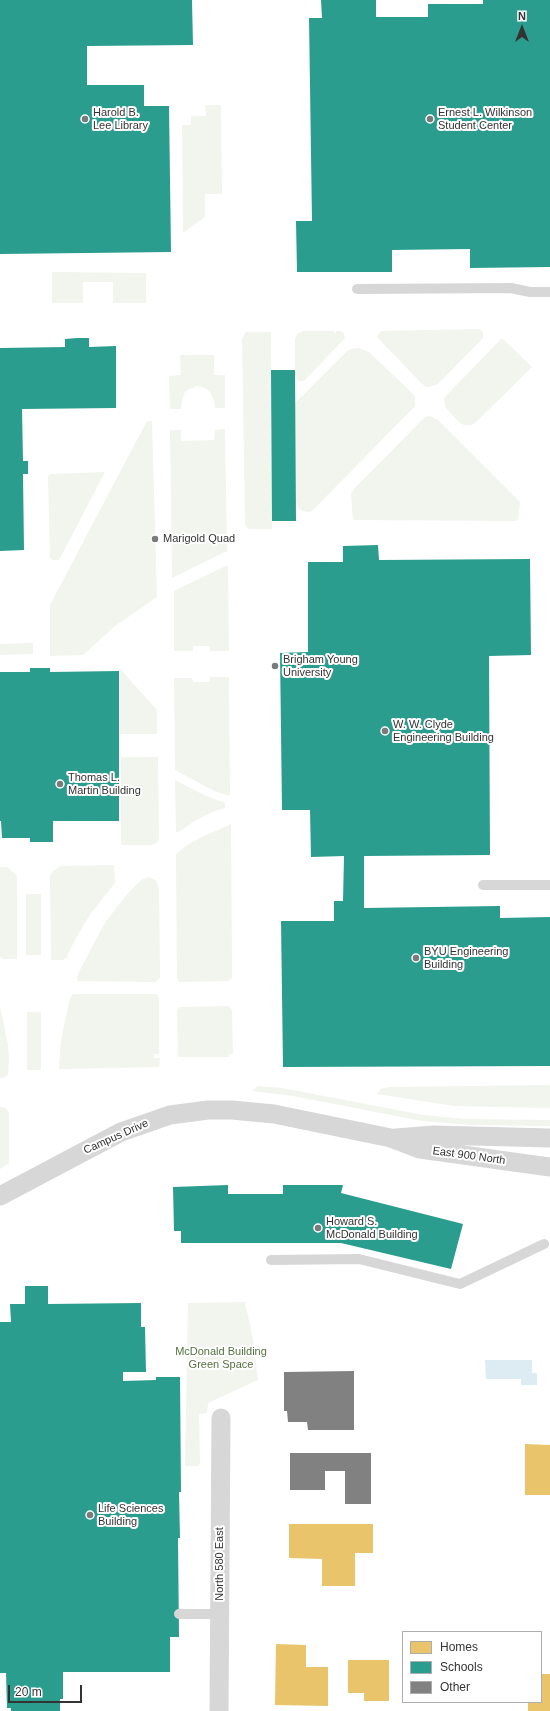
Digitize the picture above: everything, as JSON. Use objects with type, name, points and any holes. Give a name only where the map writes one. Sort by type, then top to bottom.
[{"type":"street","name":"Campus Drive","points":[[0,1196],[120,1132],[157,1119],[184,1112],[232,1110],[261,1112],[289,1117]]},
{"type":"street","name":"East 900 North","points":[[289,1117],[390,1138],[420,1149],[550,1167]]},
{"type":"street","name":"East 900 North","points":[[390,1138],[434,1135],[550,1138]]},
{"type":"street","name":"North 580 East","points":[[219,1711],[220,1418]]},
{"type":"lane","points":[[357,289],[511,288],[530,292],[550,292]]},
{"type":"lane","points":[[483,885],[550,885]]},
{"type":"lane","points":[[271,1260],[358,1259],[460,1284],[544,1244]]},
{"type":"lane","points":[[178,1614],[220,1614]]},
{"type":"green space","points":[[205,105],[221,105],[222,194],[205,194],[205,217],[183,233],[182,125],[191,125],[191,116],[206,116]]},
{"type":"green space","points":[[52,272],[146,273],[146,303],[113,303],[113,282],[83,282],[83,303],[52,303]]},
{"type":"green space","points":[[479,329],[483,332],[483,338],[438,384],[430,387],[426,387],[421,383],[377,337],[380,332],[383,331]]},
{"type":"green space","points":[[303,331],[334,331],[334,333],[336,333],[336,331],[340,331],[344,333],[345,338],[305,380],[300,382],[295,377],[295,339],[297,334]]},
{"type":"green space","points":[[246,332],[271,332],[272,529],[250,529],[246,527],[245,523],[242,339]]},
{"type":"green space","points":[[502,338],[532,367],[475,423],[472,425],[464,425],[460,423],[445,407],[444,398]]},
{"type":"green space","points":[[358,348],[369,352],[412,393],[415,397],[415,406],[314,509],[310,512],[303,511],[299,509],[296,502],[295,403],[346,352],[351,349]]},
{"type":"green space","points":[[180,355],[214,355],[214,375],[225,375],[225,408],[215,408],[214,400],[210,392],[205,388],[197,386],[185,392],[181,409],[170,409],[169,376],[181,375]]},
{"type":"green space","points":[[430,416],[438,420],[520,502],[518,520],[353,520],[351,494],[354,489],[425,417]]},
{"type":"green space","points":[[147,421],[152,421],[157,597],[115,626],[83,655],[50,656],[50,605]]},
{"type":"green space","points":[[225,429],[227,551],[172,578],[170,430],[181,430],[181,441],[214,440],[215,430]]},
{"type":"green space","points":[[105,472],[59,560],[52,560],[50,558],[48,476],[52,474]]},
{"type":"green space","points":[[228,565],[229,651],[210,651],[210,646],[193,646],[193,651],[174,651],[174,591]]},
{"type":"green space","points":[[33,643],[33,654],[0,655],[0,644]]},
{"type":"green space","points":[[120,669],[157,710],[157,734],[120,734]]},
{"type":"green space","points":[[210,677],[229,677],[230,796],[214,791],[175,770],[174,678],[192,678],[193,682],[210,682]]},
{"type":"green space","points":[[121,757],[158,757],[159,838],[157,843],[151,845],[121,845]]},
{"type":"green space","points":[[175,780],[202,794],[225,803],[225,808],[212,812],[193,822],[179,832],[176,832]]},
{"type":"green space","points":[[231,824],[232,978],[228,981],[180,982],[177,978],[176,854],[187,845]]},
{"type":"green space","points":[[114,865],[115,883],[91,913],[66,958],[63,960],[51,960],[50,876],[52,872],[60,866]]},
{"type":"green space","points":[[0,867],[8,867],[17,876],[17,959],[3,959],[0,957]]},
{"type":"green space","points":[[149,877],[156,880],[159,889],[160,978],[155,982],[78,981],[77,977],[80,970],[104,924],[124,898],[141,880]]},
{"type":"green space","points":[[26,894],[41,894],[41,955],[26,955]]},
{"type":"green space","points":[[73,994],[156,994],[159,998],[159,1054],[154,1054],[154,1058],[160,1058],[159,1067],[59,1069],[61,1041],[70,998]]},
{"type":"green space","points":[[0,1006],[8,1045],[9,1059],[8,1075],[3,1078],[0,1078]]},
{"type":"green space","points":[[229,1006],[232,1010],[233,1054],[229,1054],[229,1057],[178,1057],[177,1010],[180,1007]]},
{"type":"green space","points":[[27,1012],[41,1012],[41,1070],[27,1070]]},
{"type":"green space","points":[[550,1085],[550,1108],[454,1106],[377,1094],[381,1089],[389,1087]]},
{"type":"green space","points":[[258,1086],[282,1088],[423,1115],[465,1119],[550,1120],[550,1126],[471,1125],[422,1121],[293,1096],[252,1091]]},
{"type":"green space","points":[[0,1107],[6,1108],[9,1113],[9,1163],[0,1169]]},
{"type":"green space","name":"McDonald Building Green Space","points":[[245,1302],[253,1339],[258,1380],[208,1403],[207,1413],[199,1414],[200,1464],[198,1466],[185,1466],[188,1303]]},
{"type":"shaded area","points":[[485,1360],[532,1360],[532,1373],[537,1373],[537,1385],[521,1385],[521,1379],[486,1379]]},
{"type":"building: Homes","points":[[525,1444],[550,1445],[550,1495],[525,1495]]},
{"type":"building: Homes","points":[[289,1524],[373,1524],[373,1553],[355,1553],[355,1586],[322,1586],[322,1559],[289,1558]]},
{"type":"building: Homes","points":[[276,1644],[306,1645],[306,1667],[328,1667],[328,1706],[275,1705]]},
{"type":"building: Homes","points":[[348,1660],[389,1660],[389,1701],[364,1701],[364,1693],[348,1693]]},
{"type":"building: Homes","points":[[542,1674],[550,1674],[550,1711],[528,1711],[528,1703],[542,1703]]},
{"type":"building: Schools","name":"Harold B. Lee Library","points":[[0,0],[192,0],[193,45],[87,46],[87,85],[144,85],[144,106],[169,106],[171,252],[0,254]]},
{"type":"building: Schools","name":"Ernest L. Wilkinson Student Center","points":[[321,0],[376,0],[376,17],[428,17],[428,4],[483,4],[483,0],[550,0],[550,267],[470,268],[470,249],[392,250],[392,272],[297,272],[296,221],[312,221],[309,18],[322,18]]},
{"type":"building: Schools","points":[[89,338],[89,347],[116,346],[116,408],[22,409],[23,461],[28,461],[28,474],[23,474],[24,550],[0,551],[0,348],[65,347],[65,339]]},
{"type":"building: Schools","points":[[271,370],[295,370],[296,521],[272,521]]},
{"type":"building: Schools","points":[[378,545],[379,560],[530,559],[531,655],[489,656],[490,855],[364,856],[364,908],[500,906],[500,918],[550,917],[550,1066],[283,1067],[281,921],[334,921],[334,901],[343,901],[344,856],[311,857],[310,810],[282,810],[280,653],[308,652],[308,562],[343,562],[343,546]]},
{"type":"building: Schools","name":"Thomas L. Martin Building","points":[[30,668],[50,668],[50,672],[119,671],[119,821],[53,821],[53,842],[30,842],[30,838],[2,838],[0,821],[0,672],[30,672]]},
{"type":"building: Schools","name":"Howard S. McDonald Building","points":[[228,1185],[228,1194],[283,1194],[283,1185],[343,1185],[341,1193],[463,1224],[451,1269],[341,1243],[181,1243],[181,1231],[174,1231],[173,1187]]},
{"type":"building: Schools","name":"Life Sciences Building","points":[[25,1286],[48,1286],[48,1304],[141,1303],[141,1327],[145,1327],[146,1372],[123,1372],[123,1381],[156,1380],[156,1377],[180,1377],[181,1492],[179,1492],[180,1538],[178,1538],[179,1637],[170,1637],[170,1672],[63,1672],[63,1699],[60,1699],[60,1711],[11,1711],[11,1708],[7,1708],[6,1673],[0,1673],[0,1322],[11,1322],[10,1304],[25,1304]]},
{"type":"building: Other","points":[[354,1371],[354,1430],[308,1430],[307,1422],[288,1422],[287,1411],[284,1411],[284,1372]]},
{"type":"building: Other","points":[[290,1453],[371,1453],[371,1504],[345,1504],[345,1471],[325,1471],[325,1490],[290,1490]]},
{"type":"place","name":"Harold B. Lee Library","points":[[85,119]]},
{"type":"place","name":"Ernest L. Wilkinson Student Center","points":[[430,119]]},
{"type":"place","name":"Marigold Quad","points":[[155,539]]},
{"type":"place","name":"Brigham Young University","points":[[275,666]]},
{"type":"place","name":"W. W. Clyde Engineering Building","points":[[385,731]]},
{"type":"place","name":"Thomas L. Martin Building","points":[[60,784]]},
{"type":"place","name":"BYU Engineering Building","points":[[416,958]]},
{"type":"place","name":"Howard S. McDonald Building","points":[[318,1228]]},
{"type":"place","name":"Life Sciences Building","points":[[90,1515]]}]
